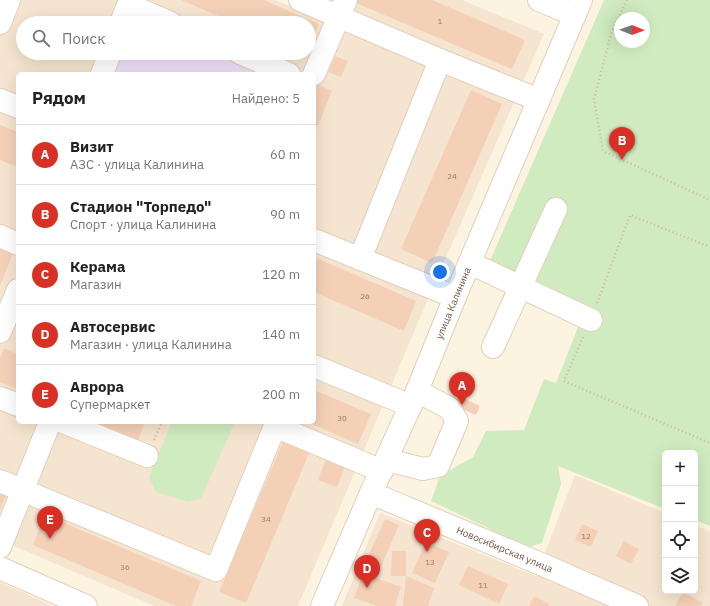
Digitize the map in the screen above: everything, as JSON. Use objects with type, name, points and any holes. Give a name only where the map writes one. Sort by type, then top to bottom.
[{"type":"street","points":[[0,23],[9,0]]},
{"type":"street","points":[[300,0],[342,8],[440,60],[539,100]]},
{"type":"street","points":[[538,0],[578,7]]},
{"type":"street","name":"улица Калинина","points":[[322,606],[414,399],[455,297],[578,7]]},
{"type":"street","points":[[315,72],[342,8]]},
{"type":"street","points":[[127,9],[149,16]]},
{"type":"street","points":[[103,72],[107,60]]},
{"type":"street","points":[[256,60],[284,72]]},
{"type":"street","points":[[360,259],[440,60]]},
{"type":"street","points":[[0,100],[16,106]]},
{"type":"street","points":[[493,347],[556,209]]},
{"type":"street","points":[[0,236],[16,243]]},
{"type":"street","points":[[316,241],[455,297]]},
{"type":"street","points":[[470,263],[591,320]]},
{"type":"street","points":[[8,323],[16,297]]},
{"type":"street","points":[[0,481],[216,570],[275,426],[384,465],[423,469],[438,466],[457,421],[449,408],[414,399],[316,367]]},
{"type":"street","points":[[0,398],[16,404]]},
{"type":"street","points":[[0,547],[49,424]]},
{"type":"street","points":[[68,424],[147,456]]},
{"type":"street","name":"Новосибирская улица","points":[[371,493],[637,606]]},
{"type":"street","points":[[0,568],[86,606]]},
{"type":"path","points":[[628,0],[612,31],[594,99],[603,150],[710,200]]},
{"type":"path","points":[[710,248],[630,215],[591,320],[564,381],[710,443]]},
{"type":"shaded area","points":[[0,0],[275,0],[313,16],[16,16],[16,60],[316,60],[316,17],[339,27],[351,0],[462,0],[544,34],[433,287],[298,606],[154,606],[0,540]]},
{"type":"shaded area","points":[[119,60],[226,60],[254,72],[114,72]]},
{"type":"shaded area","points":[[575,475],[662,512],[662,594],[698,594],[698,526],[710,532],[710,606],[342,606],[380,513],[536,576]]},
{"type":"shaded area","points":[[0,582],[53,606],[0,606]]},
{"type":"green space","points":[[604,0],[710,0],[710,526],[698,521],[698,450],[662,450],[662,508],[558,466],[561,484],[542,543],[528,547],[431,501],[440,476],[473,457],[486,431],[524,430],[544,379],[556,383],[578,327],[482,279]]},
{"type":"green space","points":[[171,424],[234,424],[201,498],[189,502],[156,492],[149,477]]},
{"type":"building","points":[[181,0],[264,0],[301,16],[219,16]]},
{"type":"building","points":[[358,0],[432,0],[525,40],[512,69],[356,3]]},
{"type":"building","points":[[316,23],[319,24],[316,31]]},
{"type":"building","points":[[335,56],[348,61],[341,77],[328,72]]},
{"type":"building","points":[[317,84],[332,91],[316,130]]},
{"type":"building","points":[[471,90],[502,104],[432,263],[401,249]]},
{"type":"building","points":[[0,125],[16,131],[16,166],[0,160]]},
{"type":"building","points":[[0,248],[13,253],[0,286]]},
{"type":"building","points":[[316,258],[416,301],[404,331],[316,293]]},
{"type":"building","points":[[4,348],[16,353],[16,388],[0,382],[0,358]]},
{"type":"building","points":[[316,391],[371,414],[358,444],[312,424],[316,424]]},
{"type":"building","points":[[458,396],[480,406],[476,415],[454,406]]},
{"type":"building","points":[[100,424],[144,424],[138,440]]},
{"type":"building","points":[[286,435],[312,446],[246,603],[219,592]]},
{"type":"building","points":[[328,454],[347,461],[337,487],[318,480]]},
{"type":"building","points":[[0,494],[6,496],[0,510]]},
{"type":"building","points":[[45,515],[201,581],[191,606],[176,606],[33,545]]},
{"type":"building","points":[[385,519],[399,525],[376,578],[401,587],[395,606],[377,606],[354,598],[363,573],[361,572]]},
{"type":"building","points":[[582,524],[598,531],[591,547],[575,540]]},
{"type":"building","points":[[624,541],[639,549],[631,564],[616,556]]},
{"type":"building","points":[[426,542],[449,552],[435,583],[412,573]]},
{"type":"building","points":[[392,551],[406,551],[406,576],[391,576]]},
{"type":"building","points":[[468,566],[508,584],[499,604],[459,585]]},
{"type":"building","points":[[406,576],[434,588],[428,606],[403,606]]},
{"type":"building","points":[[682,594],[687,594],[703,603],[701,606],[675,606]]},
{"type":"building","points":[[534,596],[549,604],[548,606],[529,606]]},
{"type":"place","name":"Стадион \"Торпедо\"","points":[[622,160]]},
{"type":"place","name":"Визит","points":[[462,405]]},
{"type":"place","name":"Аврора","points":[[50,539]]},
{"type":"place","name":"Керама","points":[[427,552]]},
{"type":"place","name":"Автосервис","points":[[367,588]]}]
